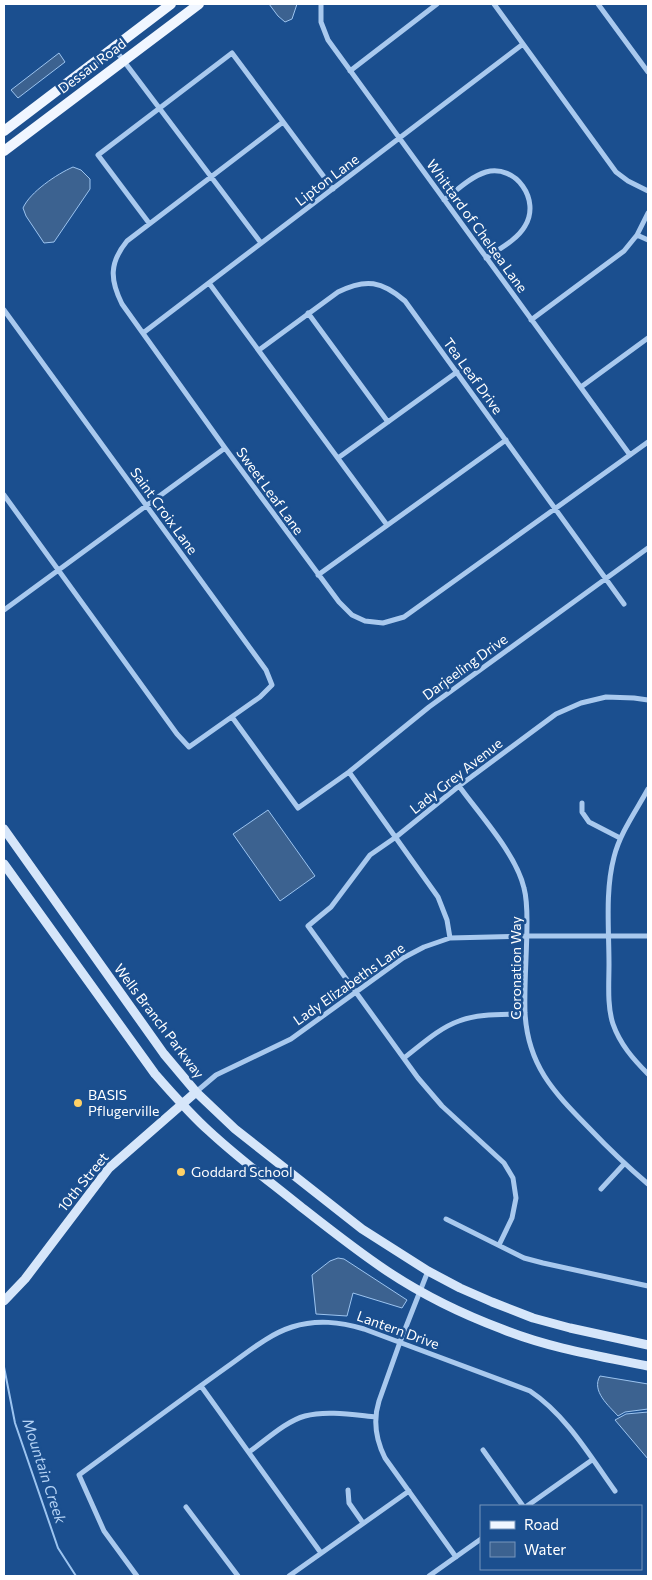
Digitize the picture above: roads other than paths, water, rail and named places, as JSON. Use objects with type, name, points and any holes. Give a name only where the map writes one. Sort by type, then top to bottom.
[{"type":"main road","name":"Dessau Road","points":[[4,131],[170,4]]},
{"type":"main road","name":"Dessau Road","points":[[4,151],[199,4]]},
{"type":"main road","name":"Wells Branch Parkway","points":[[4,829],[164,1054],[196,1092],[234,1129],[362,1229],[428,1271],[460,1288],[534,1318],[648,1345]]},
{"type":"main road","points":[[4,864],[150,1067],[182,1104],[231,1151],[316,1219],[389,1272],[465,1314],[527,1338],[576,1352],[648,1366]]},
{"type":"main road","name":"10th Street","points":[[4,1301],[25,1279],[109,1168],[196,1092]]},
{"type":"street","name":"Whittard of Chelsea Lane","points":[[321,4],[323,30],[328,40],[630,455]]},
{"type":"street","points":[[350,71],[437,4]]},
{"type":"street","points":[[494,4],[616,172],[648,192]]},
{"type":"street","points":[[598,4],[648,72]]},
{"type":"street","name":"Lipton Lane","points":[[143,333],[523,44]]},
{"type":"street","points":[[114,47],[261,244]]},
{"type":"street","points":[[149,223],[98,155],[232,53],[333,189]]},
{"type":"street","name":"Sweet Leaf Lane","points":[[283,122],[127,240],[122,247],[113,271],[114,288],[122,304],[225,448],[318,575],[352,615],[365,621],[383,623],[404,618],[648,442]]},
{"type":"street","points":[[444,200],[475,177],[487,172],[508,174],[522,184],[530,202],[528,222],[517,236],[486,258]]},
{"type":"street","points":[[531,320],[624,251],[638,235],[648,213]]},
{"type":"street","points":[[638,235],[648,240]]},
{"type":"street","points":[[209,283],[387,525]]},
{"type":"street","name":"Tea Leaf Drive","points":[[259,350],[338,292],[352,285],[368,283],[383,286],[395,292],[405,301],[624,604]]},
{"type":"street","name":"Saint Croix Lane","points":[[4,310],[266,670],[272,685],[260,697],[232,717]]},
{"type":"street","points":[[308,313],[388,422]]},
{"type":"street","points":[[581,387],[648,338]]},
{"type":"street","points":[[338,458],[457,372]]},
{"type":"street","points":[[318,575],[506,440]]},
{"type":"street","points":[[4,610],[225,448]]},
{"type":"street","points":[[4,495],[177,734],[189,747],[232,717]]},
{"type":"street","name":"Darjeeling Drive","points":[[232,717],[298,808],[349,772],[429,707],[648,548]]},
{"type":"street","name":"Lady Grey Avenue","points":[[356,991],[308,926],[331,907],[370,855],[556,714],[581,703],[606,697],[648,700]]},
{"type":"street","points":[[349,772],[438,897],[445,914],[450,938]]},
{"type":"street","name":"Coronation Way","points":[[459,786],[512,858],[520,874],[526,906],[525,1014],[530,1043],[540,1070],[557,1095],[624,1164],[648,1184]]},
{"type":"street","points":[[648,789],[620,838],[610,874],[609,892],[610,997],[613,1022],[626,1049],[648,1074]]},
{"type":"street","points":[[582,803],[582,812],[589,822],[620,838]]},
{"type":"street","name":"Lady Elizabeths Lane","points":[[196,1092],[216,1075],[291,1039],[403,958],[424,947],[450,938],[648,936]]},
{"type":"street","points":[[356,991],[404,1058],[442,1106],[504,1163],[513,1178],[516,1198],[512,1218],[499,1245]]},
{"type":"street","points":[[404,1058],[439,1032],[458,1021],[479,1016],[525,1014]]},
{"type":"street","points":[[601,1189],[624,1164]]},
{"type":"street","points":[[446,1219],[524,1258],[542,1264],[648,1286]]},
{"type":"street","points":[[428,1271],[419,1290],[377,1408],[376,1432],[385,1458],[456,1556]]},
{"type":"street","name":"Lantern Drive","points":[[136,1576],[104,1531],[79,1476],[274,1334],[307,1323],[332,1322],[346,1324],[400,1342],[530,1391],[544,1400],[559,1415],[615,1491]]},
{"type":"street","points":[[201,1386],[321,1553]]},
{"type":"street","points":[[249,1452],[291,1422],[304,1416],[327,1414],[376,1416]]},
{"type":"street","points":[[483,1450],[522,1505]]},
{"type":"street","points":[[528,1505],[592,1460]]},
{"type":"street","points":[[348,1490],[349,1503],[363,1524]]},
{"type":"street","points":[[289,1576],[409,1491]]},
{"type":"street","points":[[186,1507],[238,1576]]},
{"type":"street","points":[[429,1576],[480,1540]]},
{"type":"water","points":[[269,4],[297,4],[292,19],[285,22]]},
{"type":"water","points":[[59,53],[65,62],[18,98],[11,90]]},
{"type":"water","points":[[73,167],[81,170],[90,179],[90,189],[54,242],[44,243],[26,216],[23,208],[45,184]]},
{"type":"water","points":[[268,810],[315,876],[280,901],[233,834]]},
{"type":"water","points":[[338,1258],[344,1259],[407,1300],[402,1308],[353,1293],[347,1316],[316,1314],[312,1275],[330,1261]]},
{"type":"water","points":[[600,1376],[648,1384],[648,1409],[625,1412],[618,1416],[599,1393],[598,1382]]},
{"type":"water","points":[[648,1412],[648,1459],[615,1420],[626,1414]]},
{"type":"waterway","name":"Mountain Creek","points":[[4,1367],[15,1423],[58,1548],[76,1576]]},
{"type":"place","name":"BASIS Pflugerville","points":[[78,1103]]},
{"type":"place","name":"Goddard School","points":[[181,1172]]}]
